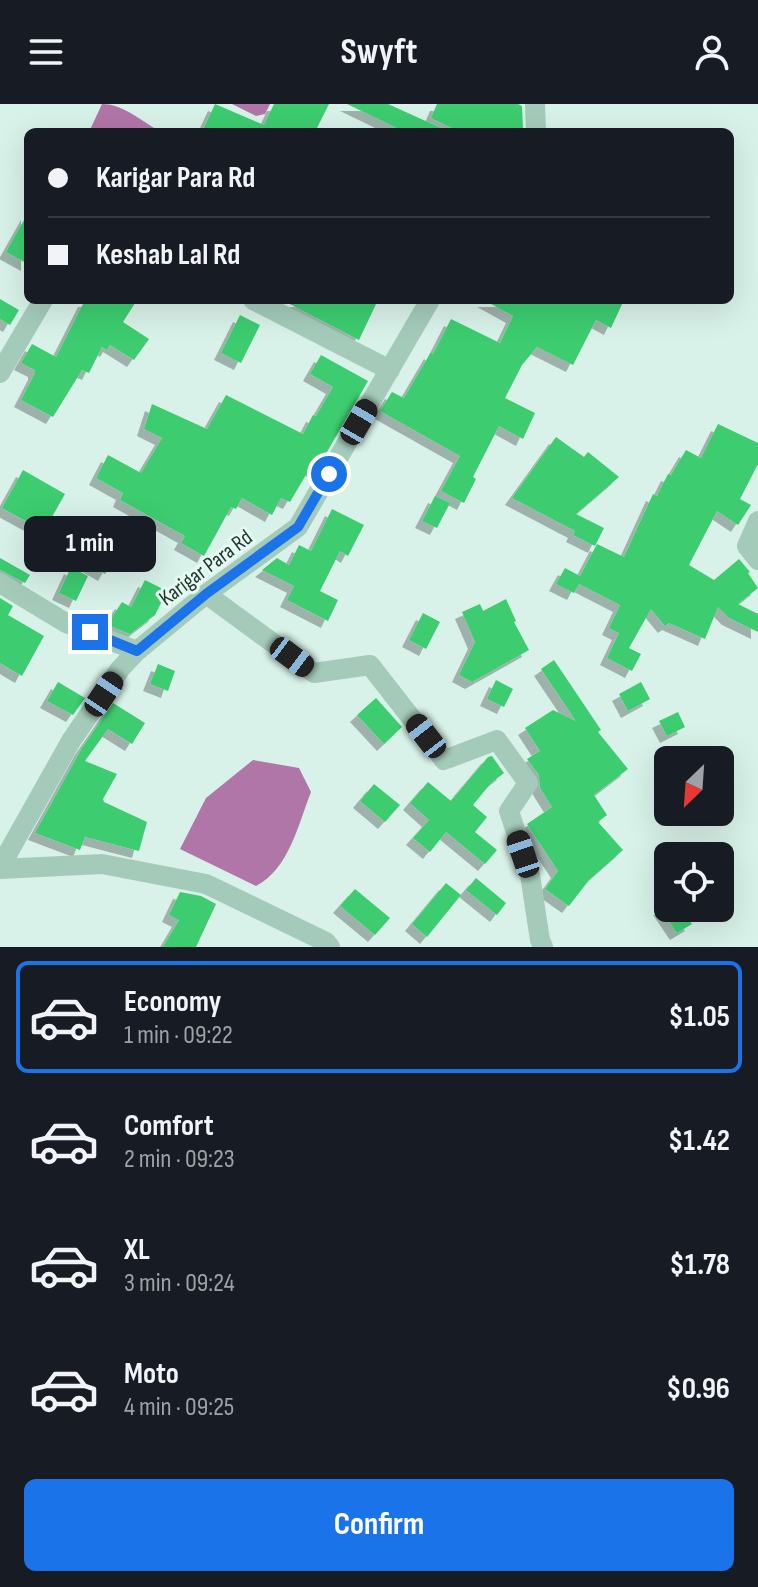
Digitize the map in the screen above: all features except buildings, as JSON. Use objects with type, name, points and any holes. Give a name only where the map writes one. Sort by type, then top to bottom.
[{"type":"street","points":[[535,104],[536,128]]},
{"type":"street","points":[[0,373],[41,304]]},
{"type":"street","points":[[261,304],[390,370]]},
{"type":"street","name":"Karigar Para Rd","points":[[0,868],[71,741],[120,669],[206,594],[298,527],[428,304]]},
{"type":"street","points":[[758,521],[747,546],[758,560]]},
{"type":"street","points":[[0,583],[66,623],[137,651]]},
{"type":"street","points":[[206,594],[314,673],[370,665],[444,760],[497,740],[528,783],[509,811],[530,875],[543,947]]},
{"type":"street","points":[[0,868],[102,864],[206,884],[326,942],[330,947]]},
{"type":"shaded area","points":[[102,104],[129,112],[154,128],[91,128]]},
{"type":"shaded area","points":[[232,104],[270,104],[265,114],[256,116]]},
{"type":"shaded area","points":[[253,760],[299,768],[311,792],[297,832],[277,869],[256,886],[180,849],[206,798]]},
{"type":"route","points":[[90,632],[137,651],[206,594],[298,527],[329,474]]}]
